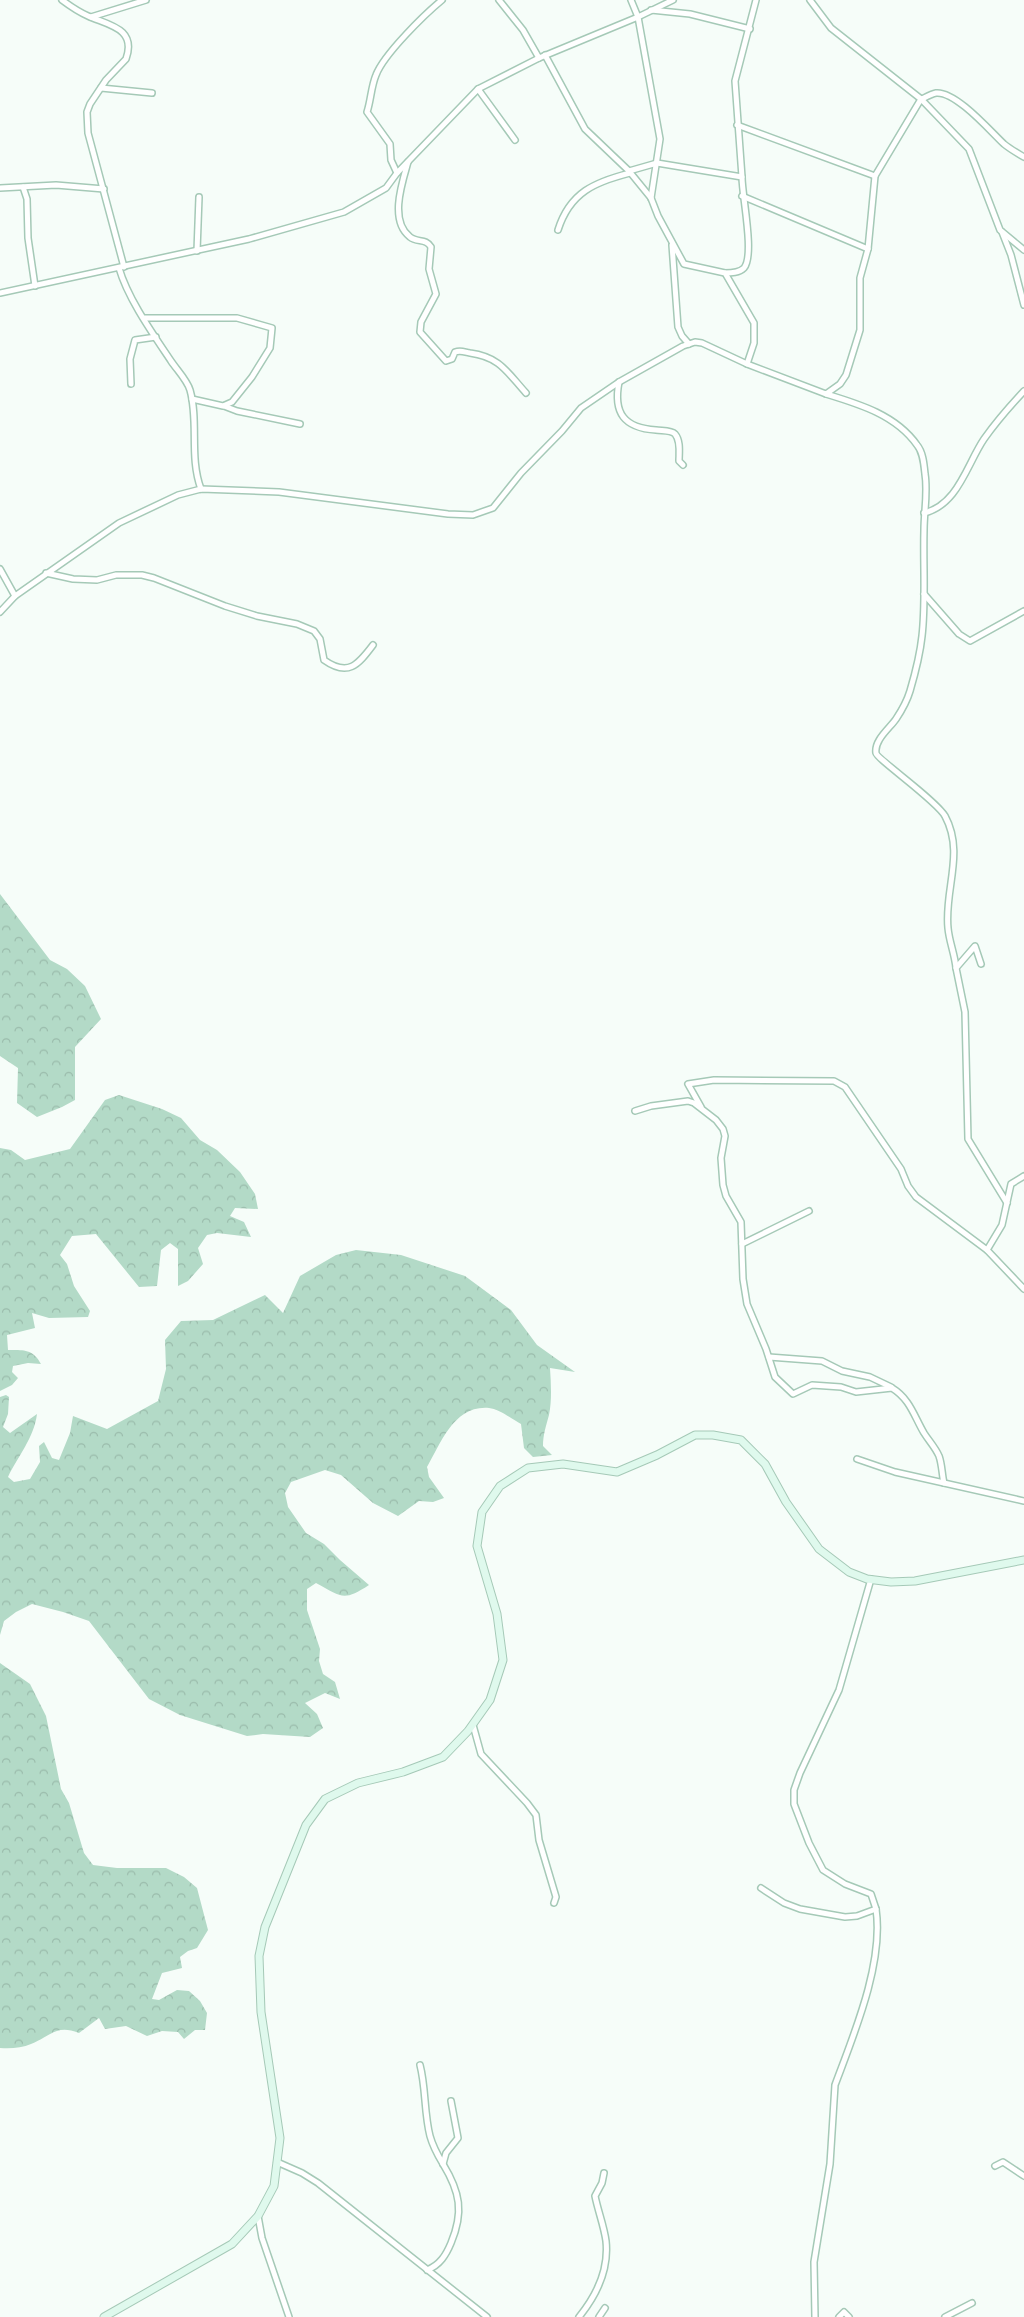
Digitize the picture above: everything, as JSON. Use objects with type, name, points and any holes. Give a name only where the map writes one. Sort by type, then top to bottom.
[{"type":"main road","points":[[104,2317],[232,2244],[258,2216],[274,2186],[280,2138],[261,2012],[259,1956],[265,1927],[306,1825],[325,1799],[358,1782],[404,1772],[443,1758],[473,1725],[490,1700],[503,1660],[497,1614],[477,1546],[482,1512],[500,1486],[528,1468],[563,1464],[617,1472],[657,1455],[695,1435],[713,1435],[741,1440],[765,1464],[786,1502],[819,1549],[848,1572],[890,1582],[915,1581],[1024,1560]]},
{"type":"street","points":[[62,0],[90,17],[106,22],[122,31],[128,46],[126,59],[90,104],[87,112],[88,133],[104,189],[122,267],[123,280],[156,338],[189,387],[192,399],[196,464],[201,489]]},
{"type":"street","points":[[90,17],[146,0]]},
{"type":"street","points":[[397,173],[391,160],[390,144],[367,112],[372,88],[376,73],[385,61],[417,22],[442,0]]},
{"type":"street","points":[[499,0],[542,56],[585,129],[629,172],[651,198],[684,264],[725,273],[739,272],[745,265],[748,232],[742,196],[735,81],[756,0]]},
{"type":"street","points":[[631,0],[638,16],[660,139],[651,198]]},
{"type":"street","points":[[0,294],[249,239],[344,212],[386,188],[397,173],[478,89],[542,56],[673,0]]},
{"type":"street","points":[[810,0],[831,28],[921,99],[969,149],[1000,230],[1012,255],[1024,305]]},
{"type":"street","points":[[651,10],[690,14],[750,29]]},
{"type":"street","points":[[101,88],[152,93]]},
{"type":"street","points":[[478,89],[515,140]]},
{"type":"street","points":[[826,394],[840,384],[846,375],[860,330],[860,278],[868,249],[875,176],[921,99],[936,93],[944,94],[968,110],[987,125],[1004,144],[1024,157]]},
{"type":"street","points":[[737,125],[875,176]]},
{"type":"street","points":[[408,162],[401,192],[400,220],[403,229],[410,237],[426,242],[431,246],[429,269],[436,294],[421,322],[420,332],[446,361],[452,359],[455,352],[461,350],[490,356],[497,361],[526,393]]},
{"type":"street","points":[[558,230],[562,218],[580,192],[601,181],[657,163],[742,178]]},
{"type":"street","points":[[0,188],[56,185],[104,189]]},
{"type":"street","points":[[23,187],[27,199],[28,238],[34,286]]},
{"type":"street","points":[[742,196],[868,249]]},
{"type":"street","points":[[197,251],[199,197]]},
{"type":"street","points":[[1000,230],[1024,250]]},
{"type":"street","points":[[672,242],[678,327],[682,336],[689,344]]},
{"type":"street","points":[[725,273],[754,323],[754,343],[748,364]]},
{"type":"street","points":[[144,318],[228,317],[271,327],[271,344],[262,362],[237,396],[223,406]]},
{"type":"street","points":[[131,384],[130,359],[135,340],[156,338]]},
{"type":"street","points":[[0,612],[15,596],[119,523],[178,495],[201,489],[279,492],[448,514],[473,515],[493,508],[521,473],[548,447],[581,408],[619,382],[689,344],[702,343],[748,364],[826,394],[872,409],[897,425],[915,441],[921,452],[926,475],[922,638],[909,693],[899,714],[879,740],[876,754],[878,758],[899,772],[939,807],[951,829],[954,850],[954,872],[948,929],[965,1012],[968,1139],[1006,1203]]},
{"type":"street","points":[[619,382],[617,405],[622,417],[630,424],[652,430],[669,431],[675,435],[679,443],[679,461],[683,465]]},
{"type":"street","points":[[924,513],[937,508],[954,493],[984,439],[1024,391]]},
{"type":"street","points":[[192,399],[300,424]]},
{"type":"street","points":[[0,569],[15,596]]},
{"type":"street","points":[[46,574],[73,579],[97,580],[116,575],[142,575],[249,613],[297,624],[314,631],[320,639],[324,660],[334,668],[345,669],[360,663],[374,645]]},
{"type":"street","points":[[924,594],[958,634],[970,641],[1024,611]]},
{"type":"street","points":[[956,968],[975,946],[981,964]]},
{"type":"street","points":[[702,1110],[688,1084],[714,1080],[834,1082],[845,1087],[862,1108],[901,1169],[908,1186],[916,1197],[987,1250],[1024,1289]]},
{"type":"street","points":[[635,1111],[681,1101],[694,1103],[720,1124],[725,1136],[721,1158],[723,1185],[726,1196],[741,1222],[743,1280],[747,1304],[766,1349],[776,1380],[793,1394],[812,1385],[840,1387],[856,1392],[892,1388]]},
{"type":"street","points":[[987,1250],[1002,1225],[1011,1184],[1024,1176]]},
{"type":"street","points":[[742,1244],[809,1211]]},
{"type":"street","points":[[766,1349],[780,1357]]},
{"type":"street","points":[[769,1358],[780,1357],[822,1361],[842,1371],[870,1377],[892,1388],[909,1404],[924,1434],[934,1447],[940,1458],[944,1483]]},
{"type":"street","points":[[857,1460],[894,1472],[1024,1501]]},
{"type":"street","points":[[814,2317],[814,2262],[830,2164],[835,2085],[868,1986],[875,1958],[878,1926],[876,1909],[871,1894],[846,1884],[823,1870],[809,1843],[794,1804],[794,1790],[800,1773],[839,1690],[871,1579]]},
{"type":"street","points":[[473,1725],[481,1754],[536,1815],[539,1840],[556,1897],[554,1902]]},
{"type":"street","points":[[762,1888],[784,1903],[800,1909],[845,1917],[858,1916],[876,1909]]},
{"type":"street","points":[[420,2064],[429,2135],[435,2151],[458,2193],[460,2215],[453,2238],[444,2257],[434,2267],[427,2270]]},
{"type":"street","points":[[443,2164],[446,2153],[458,2138],[450,2101]]},
{"type":"street","points":[[277,2162],[302,2173],[318,2183],[486,2317]]},
{"type":"street","points":[[995,2166],[1003,2162],[1024,2176]]},
{"type":"street","points":[[579,2317],[598,2287],[606,2261],[606,2240],[595,2196],[602,2183],[604,2173]]},
{"type":"street","points":[[258,2216],[268,2254],[289,2317]]},
{"type":"street","points":[[946,2317],[972,2303]]},
{"type":"street","points":[[599,2317],[605,2308]]},
{"type":"street","points":[[839,2317],[844,2312],[849,2317]]},
{"type":"green space","points":[[0,894],[50,960],[67,969],[85,986],[101,1019],[75,1047],[75,1100],[37,1117],[17,1103],[18,1068],[0,1056]]},
{"type":"green space","points":[[119,1095],[162,1109],[181,1118],[200,1140],[217,1150],[240,1172],[255,1194],[258,1209],[235,1208],[230,1216],[244,1222],[251,1237],[217,1233],[207,1235],[198,1248],[203,1264],[188,1281],[178,1286],[178,1249],[170,1243],[161,1250],[157,1286],[139,1287],[96,1234],[72,1236],[60,1255],[67,1264],[74,1286],[90,1311],[88,1317],[49,1318],[32,1313],[35,1328],[7,1335],[8,1350],[28,1351],[35,1355],[41,1364],[28,1363],[13,1366],[12,1372],[18,1378],[12,1385],[0,1391],[0,1148],[11,1150],[25,1160],[70,1149],[105,1100]]},
{"type":"green space","points":[[356,1250],[401,1255],[465,1276],[511,1310],[537,1345],[575,1372],[550,1368],[551,1404],[543,1446],[552,1455],[533,1457],[524,1448],[521,1424],[493,1409],[477,1409],[458,1419],[450,1427],[427,1467],[429,1477],[444,1498],[433,1502],[419,1501],[398,1516],[373,1503],[341,1475],[325,1470],[291,1482],[285,1493],[288,1507],[306,1533],[324,1544],[369,1585],[348,1596],[337,1594],[316,1583],[307,1589],[307,1610],[320,1649],[319,1661],[323,1674],[335,1682],[340,1699],[325,1693],[305,1703],[317,1714],[323,1728],[310,1737],[263,1734],[247,1736],[180,1715],[149,1699],[89,1621],[63,1612],[32,1604],[4,1621],[0,1635],[0,1397],[6,1395],[9,1397],[8,1414],[3,1427],[10,1433],[37,1414],[33,1431],[8,1477],[14,1482],[30,1479],[40,1462],[39,1446],[44,1442],[52,1458],[59,1460],[70,1433],[73,1416],[107,1429],[158,1401],[166,1369],[165,1340],[181,1321],[213,1320],[265,1295],[283,1313],[300,1276],[336,1255]]},
{"type":"green space","points":[[0,1663],[30,1684],[46,1716],[61,1789],[69,1803],[84,1853],[93,1865],[117,1868],[166,1868],[184,1877],[197,1888],[208,1930],[197,1948],[188,1951],[180,1957],[182,1968],[162,1973],[152,1999],[159,2000],[177,1990],[189,1991],[200,2001],[207,2013],[205,2030],[195,2030],[184,2039],[178,2032],[162,2031],[147,2036],[126,2026],[105,2029],[99,2018],[79,2033],[59,2030],[27,2045],[16,2048],[0,2048]]}]
